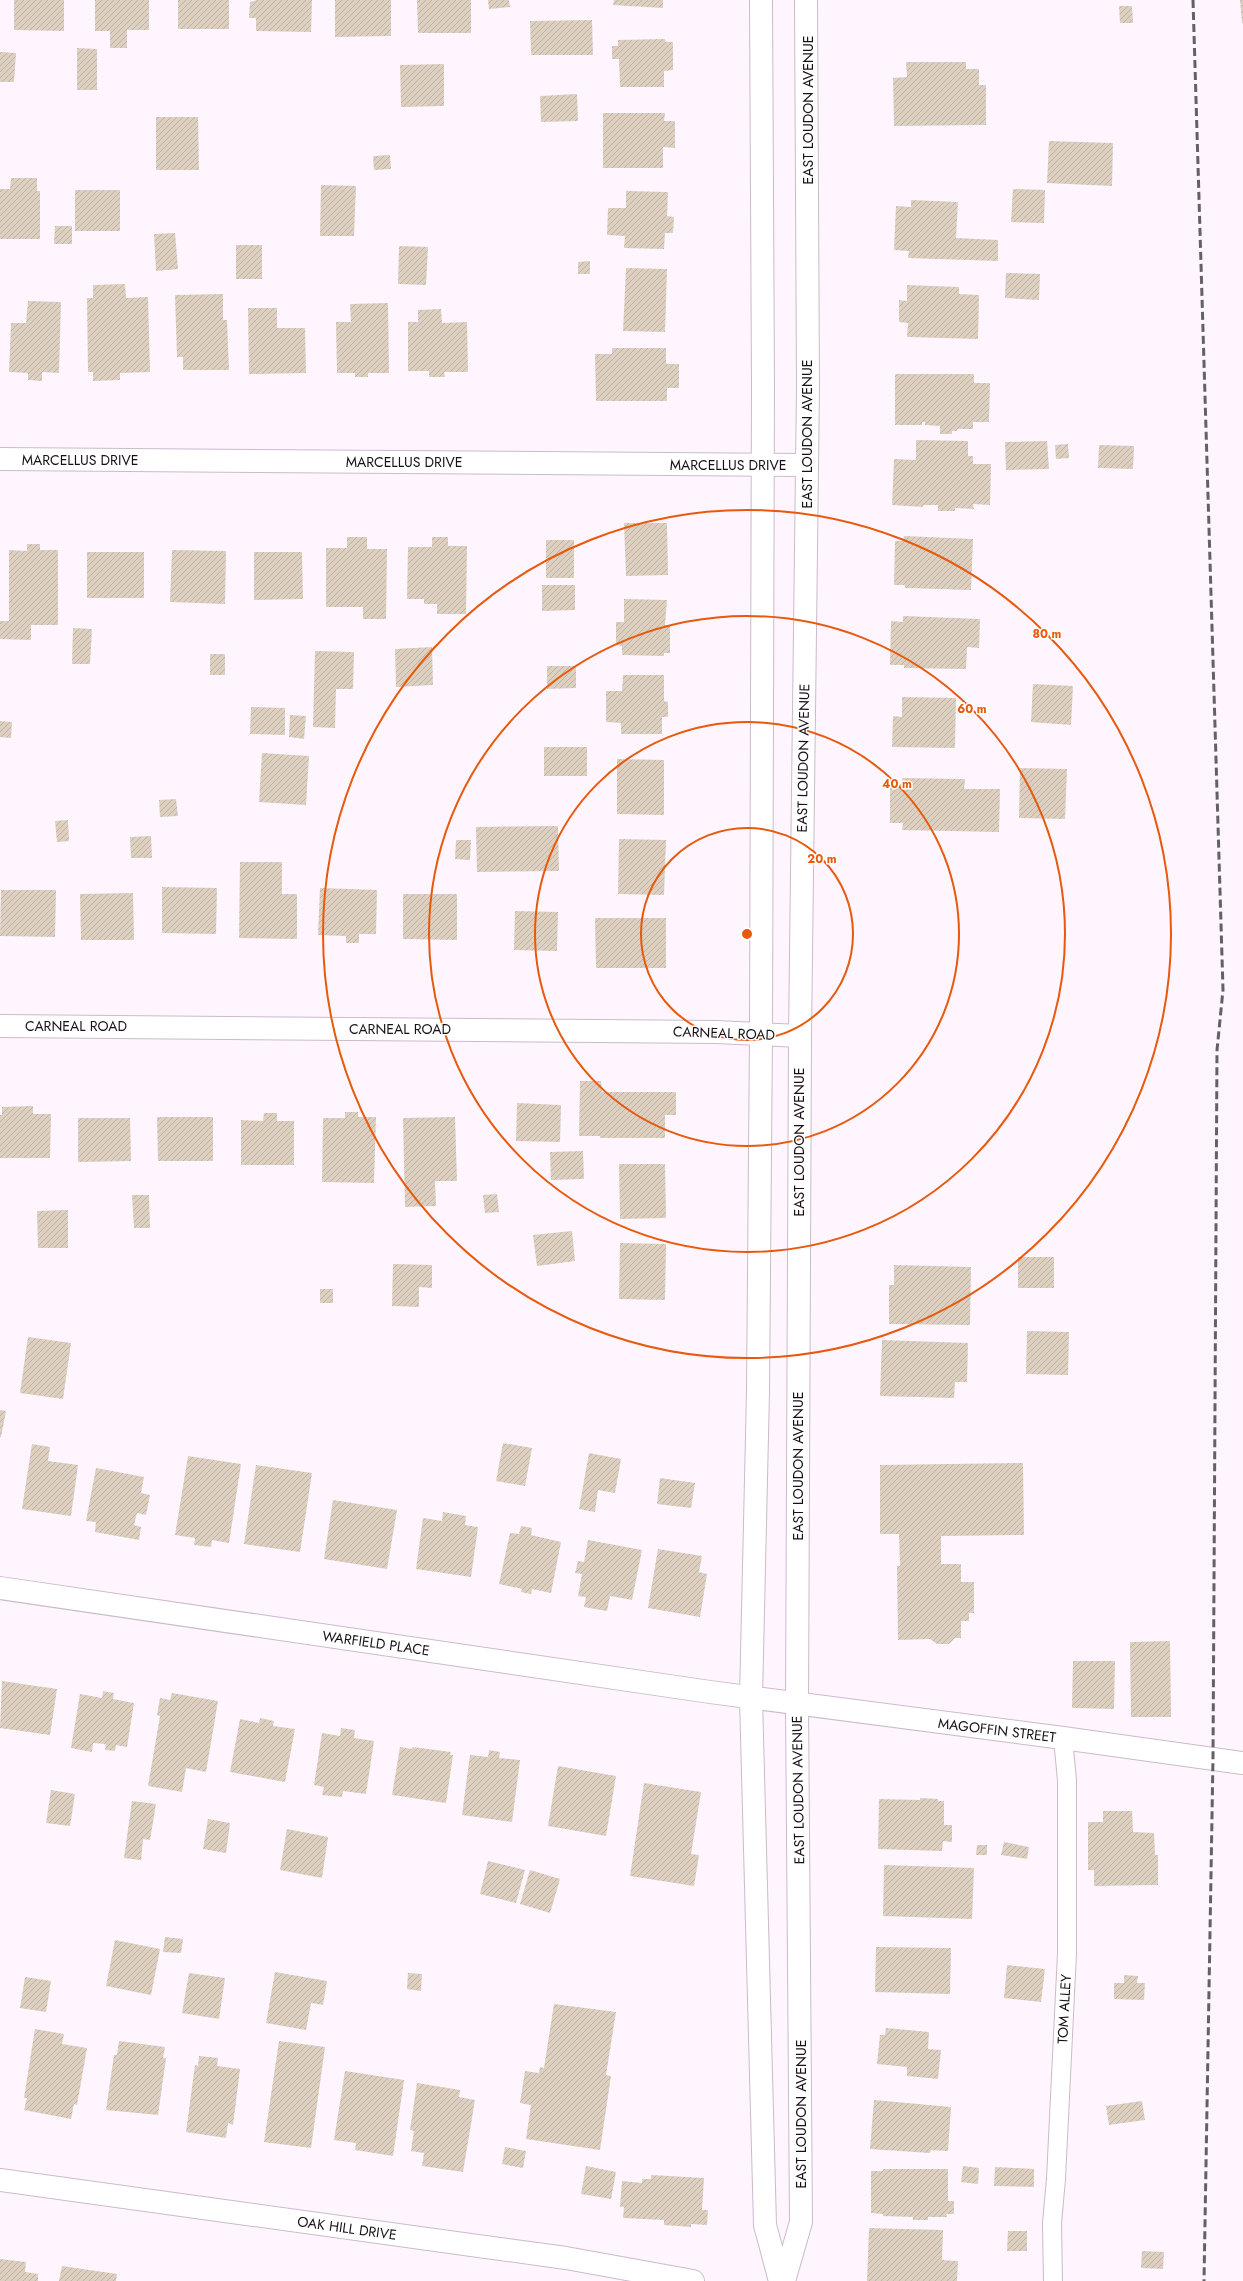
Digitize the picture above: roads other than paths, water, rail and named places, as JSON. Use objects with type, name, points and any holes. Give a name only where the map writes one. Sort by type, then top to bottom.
[{"type":"main road","points":[[761,0],[761,1034],[758,1400],[751,1698],[765,2225],[780,2281]]},
{"type":"main road","name":"EAST LOUDON AVENUE","points":[[784,2281],[801,2222],[797,1704],[800,1036],[807,465],[806,0]]},
{"type":"main road","name":"MARCELLUS DRIVE","points":[[0,459],[807,465]]},
{"type":"main road","name":"CARNEAL ROAD","points":[[0,1026],[700,1031],[800,1036]]},
{"type":"main road","name":"WARFIELD PLACE","points":[[0,1588],[751,1698]]},
{"type":"main road","name":"MAGOFFIN STREET","points":[[751,1698],[1063,1738],[1243,1763]]},
{"type":"main road","name":"OAK HILL DRIVE","points":[[0,2180],[566,2258],[693,2281]]},
{"type":"lane","name":"TOM ALLEY","points":[[1053,2281],[1052,2222],[1056,2179],[1067,1953],[1068,1780],[1063,1738]]},
{"type":"railway","points":[[1193,0],[1223,990],[1217,1050],[1213,1758],[1204,2281]]}]
